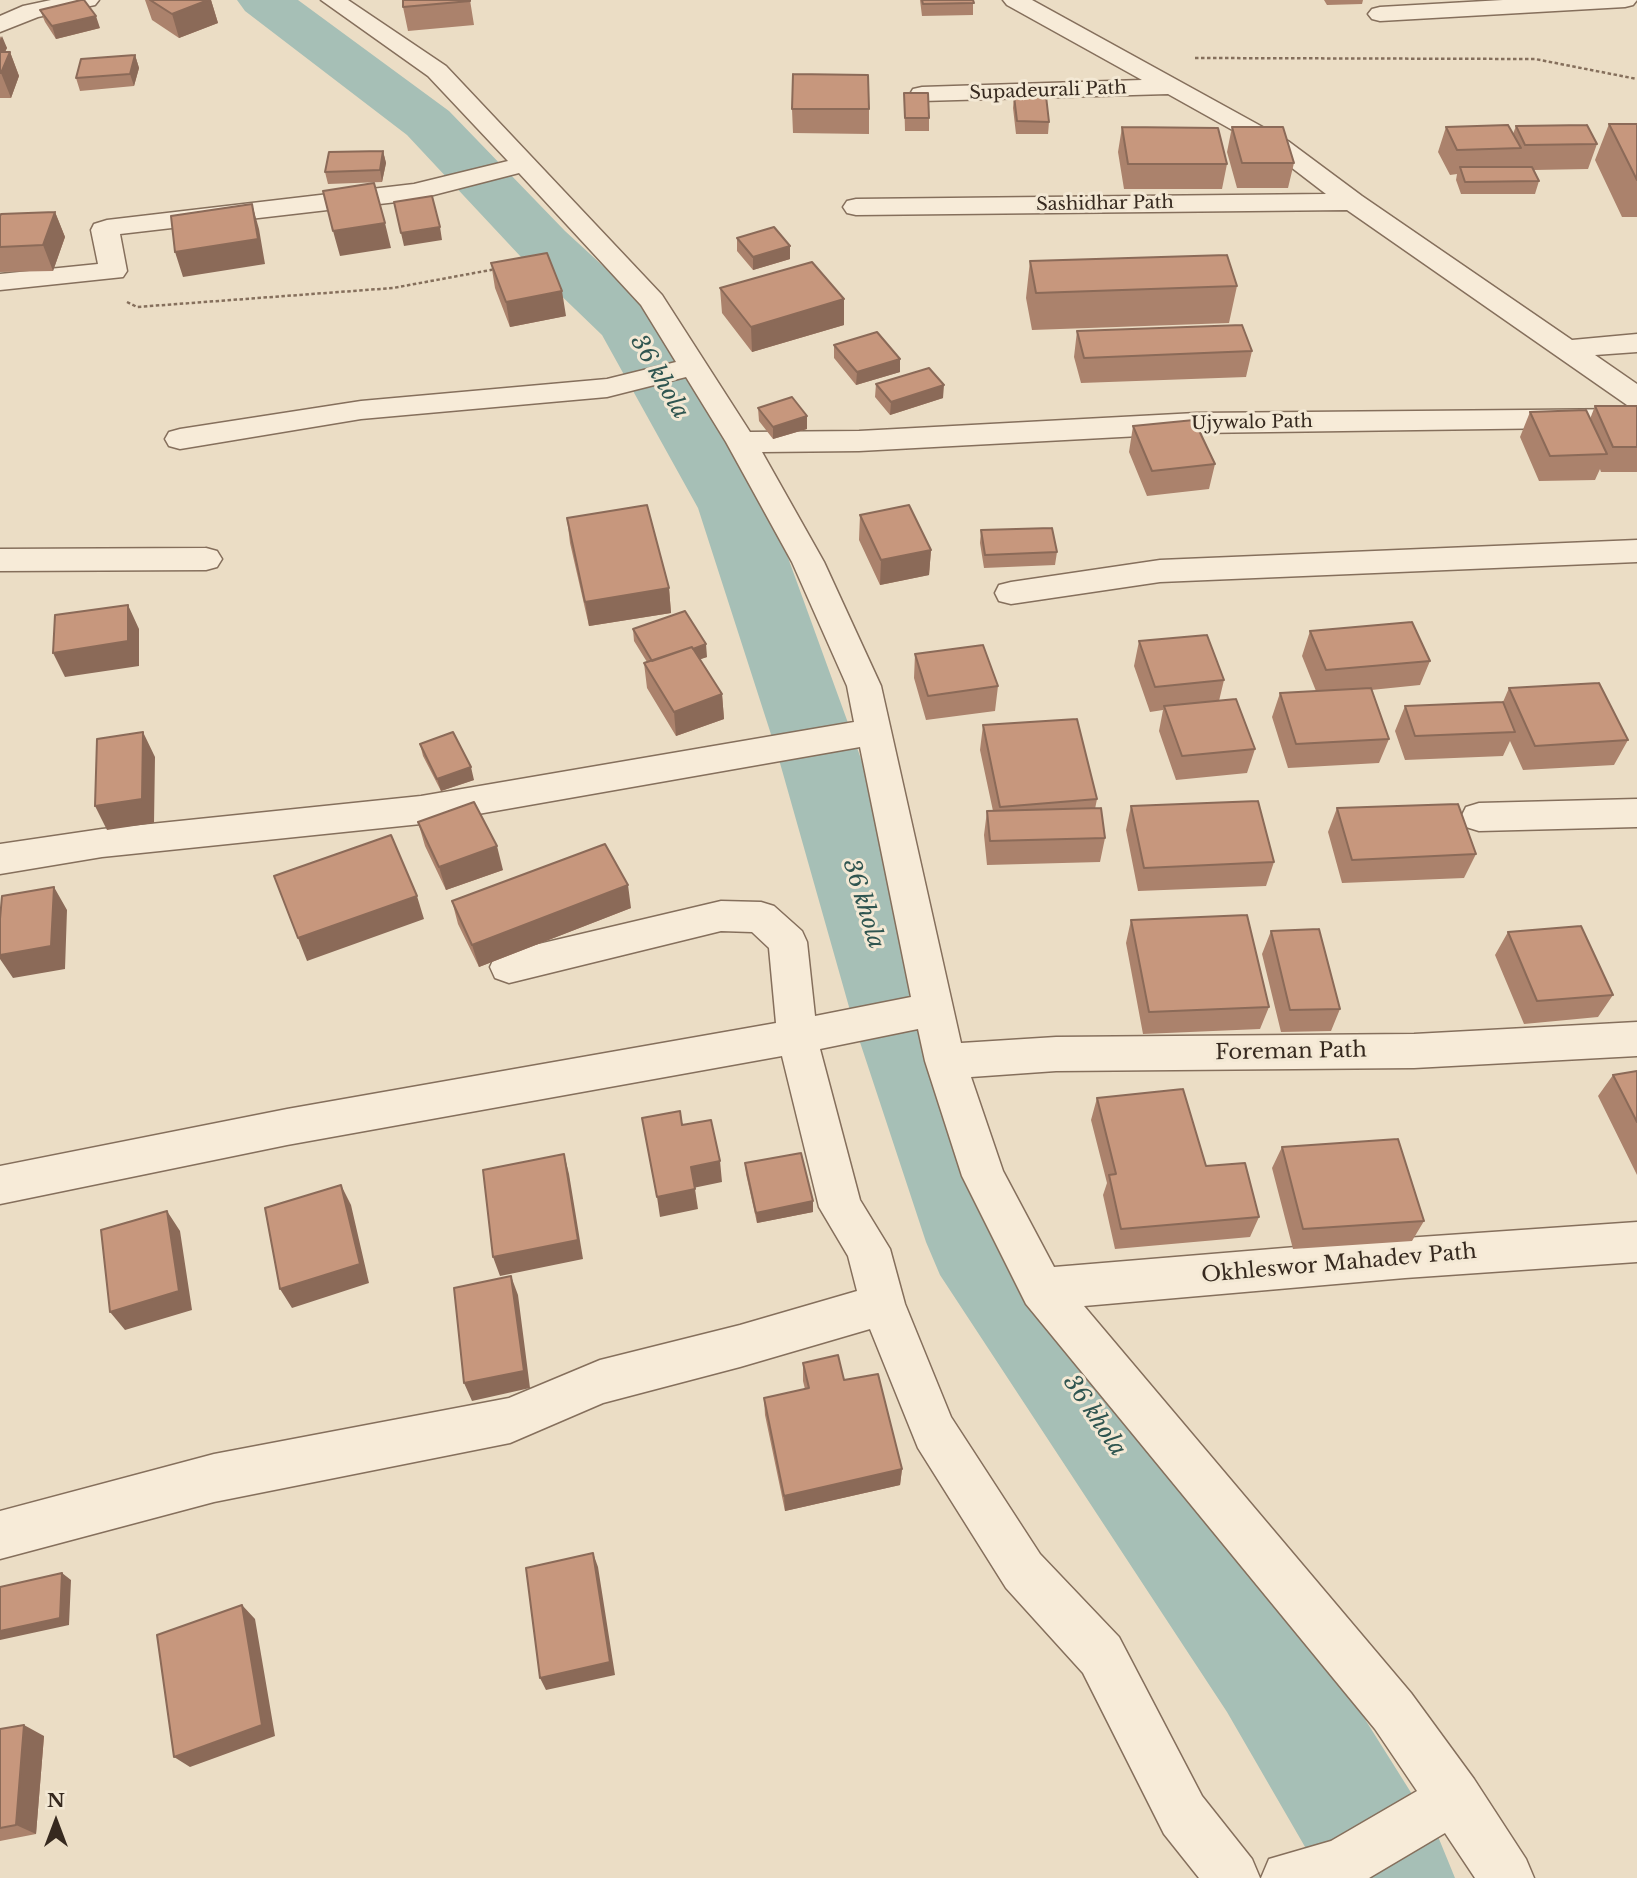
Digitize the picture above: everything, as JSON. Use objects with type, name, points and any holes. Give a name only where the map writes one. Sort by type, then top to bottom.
[{"type":"street","points":[[0,25],[31,11],[87,0]]},
{"type":"street","points":[[333,0],[437,71],[512,167],[652,301],[685,368],[741,442],[808,562],[864,686],[857,734],[936,1009],[945,1061],[984,1176],[1042,1289],[1393,1711],[1455,1798],[1507,1878]]},
{"type":"street","points":[[1015,0],[1279,146],[1353,202],[1637,398]]},
{"type":"street","points":[[1380,14],[1625,0]]},
{"type":"street","name":"Supadeurali Path","points":[[922,94],[1173,87]]},
{"type":"street","points":[[0,282],[113,271],[104,230],[116,226],[414,192],[512,167]]},
{"type":"street","name":"Sashidhar Path","points":[[856,206],[1353,202]]},
{"type":"street","points":[[1567,349],[1637,343]]},
{"type":"street","points":[[180,439],[361,410],[607,388],[685,368]]},
{"type":"street","name":"Ujywalo Path","points":[[741,442],[859,441],[1196,423],[1637,418]]},
{"type":"street","points":[[1011,593],[1160,571],[1637,551]]},
{"type":"street","points":[[0,560],[206,559]]},
{"type":"street","points":[[0,859],[102,843],[421,810],[857,734]]},
{"type":"street","points":[[1479,817],[1637,813]]},
{"type":"street","points":[[509,967],[721,916],[761,918],[788,942],[804,1035],[840,1206],[868,1249],[883,1304],[933,1432],[1023,1571],[1101,1655],[1183,1815],[1233,1878]]},
{"type":"street","points":[[0,1185],[288,1127],[936,1009]]},
{"type":"street","name":"Foreman Path","points":[[945,1061],[1056,1054],[1414,1051],[1637,1039]]},
{"type":"street","name":"Okhleswor Mahadev Path","points":[[1042,1289],[1405,1258],[1637,1242]]},
{"type":"street","points":[[0,1535],[214,1478],[510,1420],[600,1381],[740,1346],[883,1304]]},
{"type":"street","points":[[1288,1878],[1340,1865],[1455,1798]]},
{"type":"path","points":[[1120,58],[1535,59],[1637,79]]},
{"type":"path","points":[[64,277],[137,307],[393,288],[497,269]]},
{"type":"building","points":[[84,0],[96,16],[52,26],[40,10]]},
{"type":"building","points":[[150,0],[208,0],[172,14]]},
{"type":"building","points":[[403,0],[470,0],[470,1],[403,7]]},
{"type":"building","points":[[922,0],[973,0],[974,3],[923,4]]},
{"type":"building","points":[[0,52],[10,52],[1,73],[0,73]]},
{"type":"building","points":[[135,55],[130,74],[76,78],[81,59]]},
{"type":"building","points":[[793,74],[868,75],[869,109],[792,109]]},
{"type":"building","points":[[904,93],[928,93],[929,118],[905,118]]},
{"type":"building","points":[[1014,96],[1046,96],[1049,122],[1017,121]]},
{"type":"building","points":[[1609,124],[1637,124],[1637,180]]},
{"type":"building","points":[[1508,125],[1521,148],[1457,150],[1446,127]]},
{"type":"building","points":[[1587,125],[1597,144],[1525,145],[1516,126]]},
{"type":"building","points":[[1122,127],[1218,128],[1227,164],[1128,164]]},
{"type":"building","points":[[1232,127],[1283,127],[1294,163],[1242,163]]},
{"type":"building","points":[[383,151],[380,170],[325,172],[329,152]]},
{"type":"building","points":[[1460,167],[1532,167],[1539,181],[1465,182]]},
{"type":"building","points":[[374,183],[385,223],[333,231],[323,191]]},
{"type":"building","points":[[432,196],[440,227],[401,233],[394,202]]},
{"type":"building","points":[[252,204],[258,239],[175,252],[171,216]]},
{"type":"building","points":[[55,212],[43,245],[0,247],[1,214]]},
{"type":"building","points":[[774,227],[790,246],[753,257],[737,238]]},
{"type":"building","points":[[547,253],[562,291],[506,302],[491,263]]},
{"type":"building","points":[[1227,255],[1237,286],[1036,293],[1030,261]]},
{"type":"building","points":[[812,262],[844,299],[751,327],[720,288]]},
{"type":"building","points":[[1242,325],[1252,351],[1084,358],[1077,331]]},
{"type":"building","points":[[877,332],[900,359],[857,372],[834,345]]},
{"type":"building","points":[[929,368],[944,385],[891,402],[876,384]]},
{"type":"building","points":[[792,397],[807,416],[773,427],[758,408]]},
{"type":"building","points":[[1595,406],[1637,406],[1637,447],[1613,447]]},
{"type":"building","points":[[1586,410],[1607,454],[1550,456],[1530,412]]},
{"type":"building","points":[[1194,420],[1215,464],[1152,471],[1133,426]]},
{"type":"building","points":[[647,505],[669,588],[585,602],[567,518]]},
{"type":"building","points":[[909,505],[931,550],[881,560],[860,515]]},
{"type":"building","points":[[1052,528],[1057,552],[985,555],[981,530]]},
{"type":"building","points":[[128,605],[128,641],[53,653],[55,615]]},
{"type":"building","points":[[685,611],[706,644],[652,661],[633,629]]},
{"type":"building","points":[[1412,622],[1430,661],[1326,670],[1310,631]]},
{"type":"building","points":[[1207,635],[1224,680],[1155,687],[1139,641]]},
{"type":"building","points":[[983,645],[998,686],[928,696],[915,654]]},
{"type":"building","points":[[692,647],[722,694],[674,712],[644,663]]},
{"type":"building","points":[[1599,683],[1628,740],[1535,746],[1509,688]]},
{"type":"building","points":[[1371,688],[1389,739],[1296,744],[1280,693]]},
{"type":"building","points":[[1236,699],[1255,749],[1182,756],[1164,706]]},
{"type":"building","points":[[1503,702],[1515,732],[1415,736],[1405,706]]},
{"type":"building","points":[[1077,719],[1097,799],[1000,807],[983,725]]},
{"type":"building","points":[[143,732],[142,799],[95,806],[97,739]]},
{"type":"building","points":[[453,732],[471,767],[437,779],[420,744]]},
{"type":"building","points":[[1258,801],[1274,862],[1144,868],[1131,806]]},
{"type":"building","points":[[474,802],[497,846],[439,867],[418,822]]},
{"type":"building","points":[[1458,804],[1476,854],[1352,860],[1337,808]]},
{"type":"building","points":[[1101,808],[1105,838],[990,841],[987,811]]},
{"type":"building","points":[[391,835],[417,896],[298,938],[274,876]]},
{"type":"building","points":[[605,844],[628,885],[472,945],[452,901]]},
{"type":"building","points":[[54,887],[51,946],[0,955],[2,896]]},
{"type":"building","points":[[1247,915],[1269,1007],[1149,1012],[1131,920]]},
{"type":"building","points":[[1581,926],[1613,995],[1537,1001],[1508,932]]},
{"type":"building","points":[[1319,929],[1340,1009],[1290,1010],[1271,931]]},
{"type":"building","points":[[1637,1071],[1637,1122],[1613,1075]]},
{"type":"building","points":[[1183,1089],[1206,1166],[1245,1163],[1259,1217],[1121,1229],[1109,1175],[1116,1174],[1097,1098]]},
{"type":"building","points":[[680,1111],[682,1125],[711,1120],[720,1161],[691,1167],[695,1189],[657,1197],[642,1118]]},
{"type":"building","points":[[1398,1139],[1424,1221],[1303,1229],[1282,1147]]},
{"type":"building","points":[[801,1153],[813,1201],[756,1213],[745,1163]]},
{"type":"building","points":[[564,1154],[578,1240],[493,1257],[483,1170]]},
{"type":"building","points":[[341,1185],[360,1264],[280,1289],[265,1208]]},
{"type":"building","points":[[167,1211],[179,1291],[110,1312],[101,1230]]},
{"type":"building","points":[[511,1276],[524,1371],[464,1383],[454,1288]]},
{"type":"building","points":[[838,1355],[844,1380],[878,1374],[902,1469],[784,1496],[764,1398],[809,1388],[803,1363]]},
{"type":"building","points":[[593,1553],[610,1662],[540,1678],[526,1568]]},
{"type":"building","points":[[62,1573],[60,1618],[0,1631],[0,1587]]},
{"type":"building","points":[[242,1605],[262,1725],[174,1757],[157,1635]]},
{"type":"building","points":[[24,1725],[16,1825],[0,1828],[0,1729]]},
{"type":"waterway","name":"36 khola","points":[[264,0],[428,123],[543,244],[629,325],[734,508],[819,756],[899,1021],[976,1242],[1268,1671],[1393,1878]]}]
